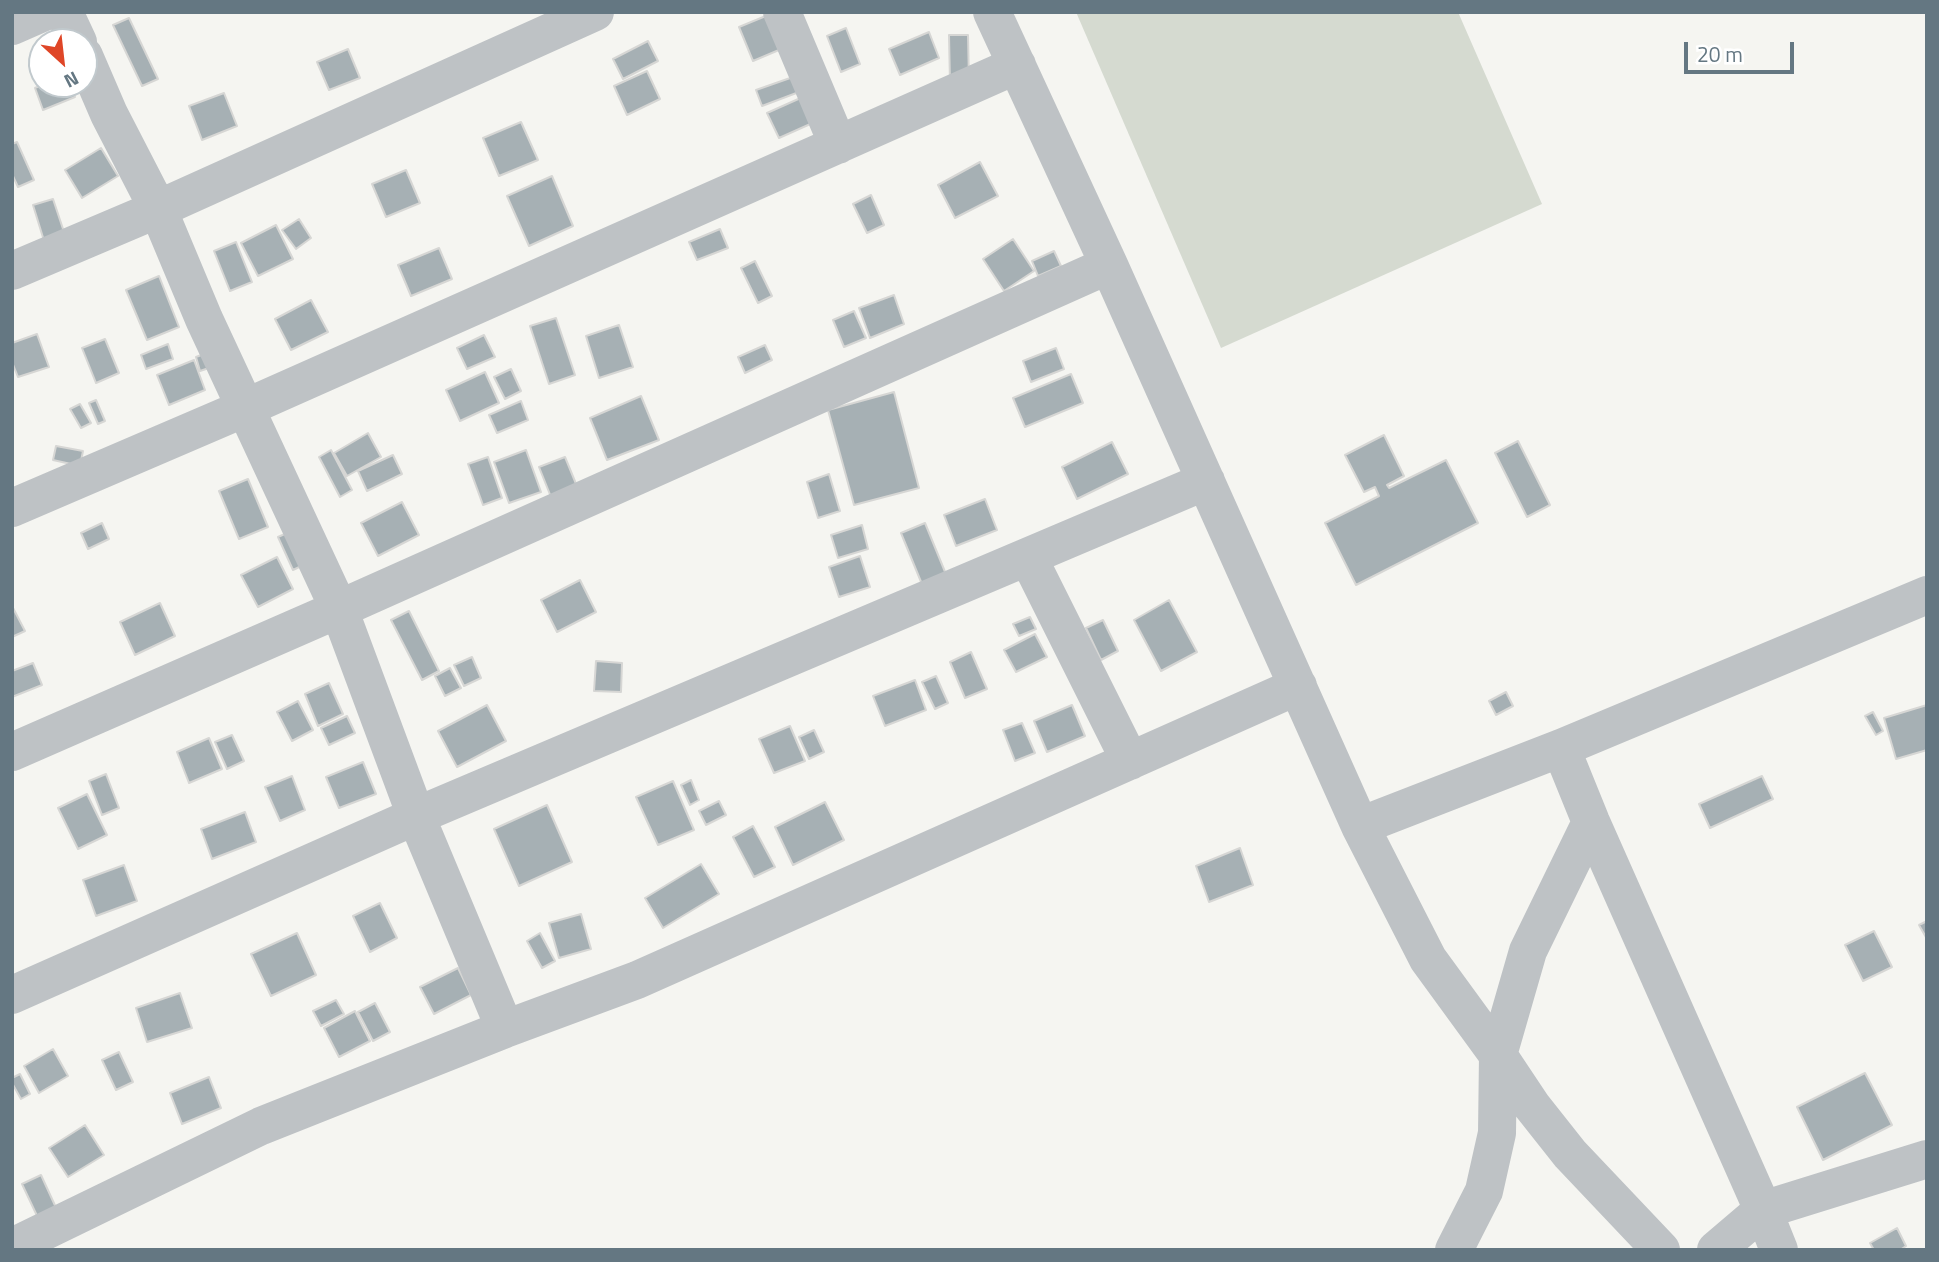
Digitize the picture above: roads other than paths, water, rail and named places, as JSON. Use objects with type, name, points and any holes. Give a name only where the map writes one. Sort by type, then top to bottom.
[{"type":"street","points":[[12,26],[44,12]]},
{"type":"street","points":[[64,12],[71,28]]},
{"type":"street","points":[[12,271],[158,209],[595,12]]},
{"type":"street","points":[[782,12],[838,145]]},
{"type":"street","points":[[992,12],[1109,265],[1360,826],[1428,959],[1570,1154],[1661,1250]]},
{"type":"street","points":[[12,508],[245,408],[1017,65]]},
{"type":"street","points":[[98,89],[158,209],[204,319],[339,609],[416,816],[505,1028]]},
{"type":"street","points":[[12,752],[1109,265]]},
{"type":"street","points":[[12,995],[416,816],[1206,481]]},
{"type":"street","points":[[1028,557],[1130,761]]},
{"type":"street","points":[[1360,826],[1561,748],[1927,595]]},
{"type":"street","points":[[12,1247],[261,1126],[505,1028],[637,980],[1298,687]]},
{"type":"street","points":[[1561,748],[1779,1250]]},
{"type":"street","points":[[1454,1250],[1484,1191],[1497,1133],[1498,1055],[1528,951],[1591,822]]},
{"type":"street","points":[[1716,1250],[1763,1210],[1927,1159]]}]
